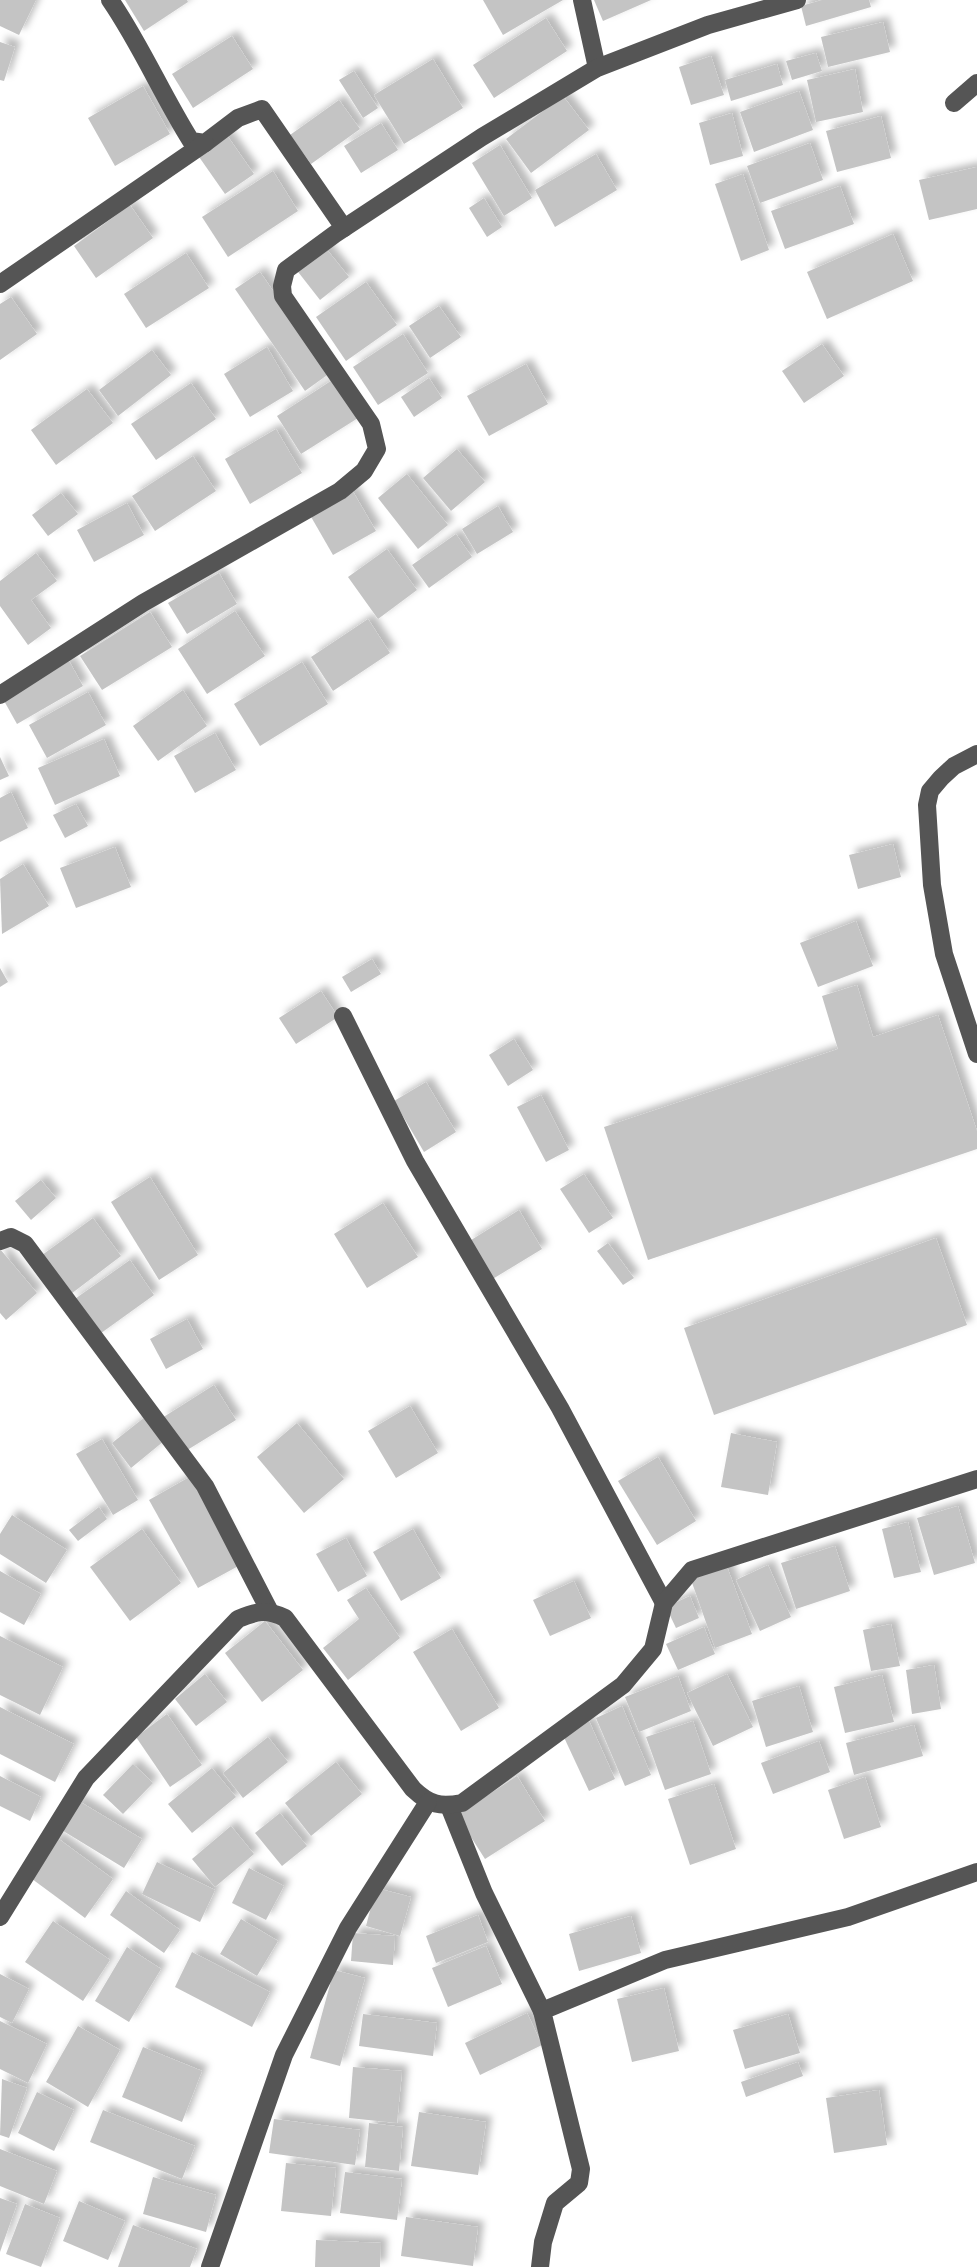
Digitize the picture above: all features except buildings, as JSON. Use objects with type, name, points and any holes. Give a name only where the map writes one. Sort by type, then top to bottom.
[{"type":"street","points":[[110,0],[135,37],[191,141],[205,143]]},
{"type":"street","points":[[582,0],[597,68]]},
{"type":"street","points":[[0,695],[143,603],[340,491],[364,471],[377,449],[371,424],[289,304],[282,286],[286,270],[344,228],[482,137],[597,68],[708,25],[797,0]]},
{"type":"street","points":[[954,103],[977,83]]},
{"type":"street","points":[[0,284],[239,118],[262,109],[344,228]]},
{"type":"street","points":[[977,754],[954,766],[941,778],[930,791],[927,805],[932,885],[944,954],[977,1054]]},
{"type":"street","points":[[343,1016],[415,1161],[560,1408],[664,1603]]},
{"type":"street","points":[[0,1241],[11,1237],[25,1244],[205,1486],[269,1610],[285,1618],[413,1789],[428,1802],[441,1807],[462,1803],[623,1685],[653,1649],[664,1603],[692,1570],[977,1479]]},
{"type":"street","points":[[0,1917],[86,1777],[238,1619],[269,1610]]},
{"type":"street","points":[[210,2267],[284,2055],[348,1928],[428,1802]]},
{"type":"street","points":[[449,1805],[484,1893],[542,2011],[581,2169],[579,2183],[555,2203],[550,2213],[540,2267]]},
{"type":"street","points":[[542,2011],[665,1960],[848,1917],[977,1872]]}]
